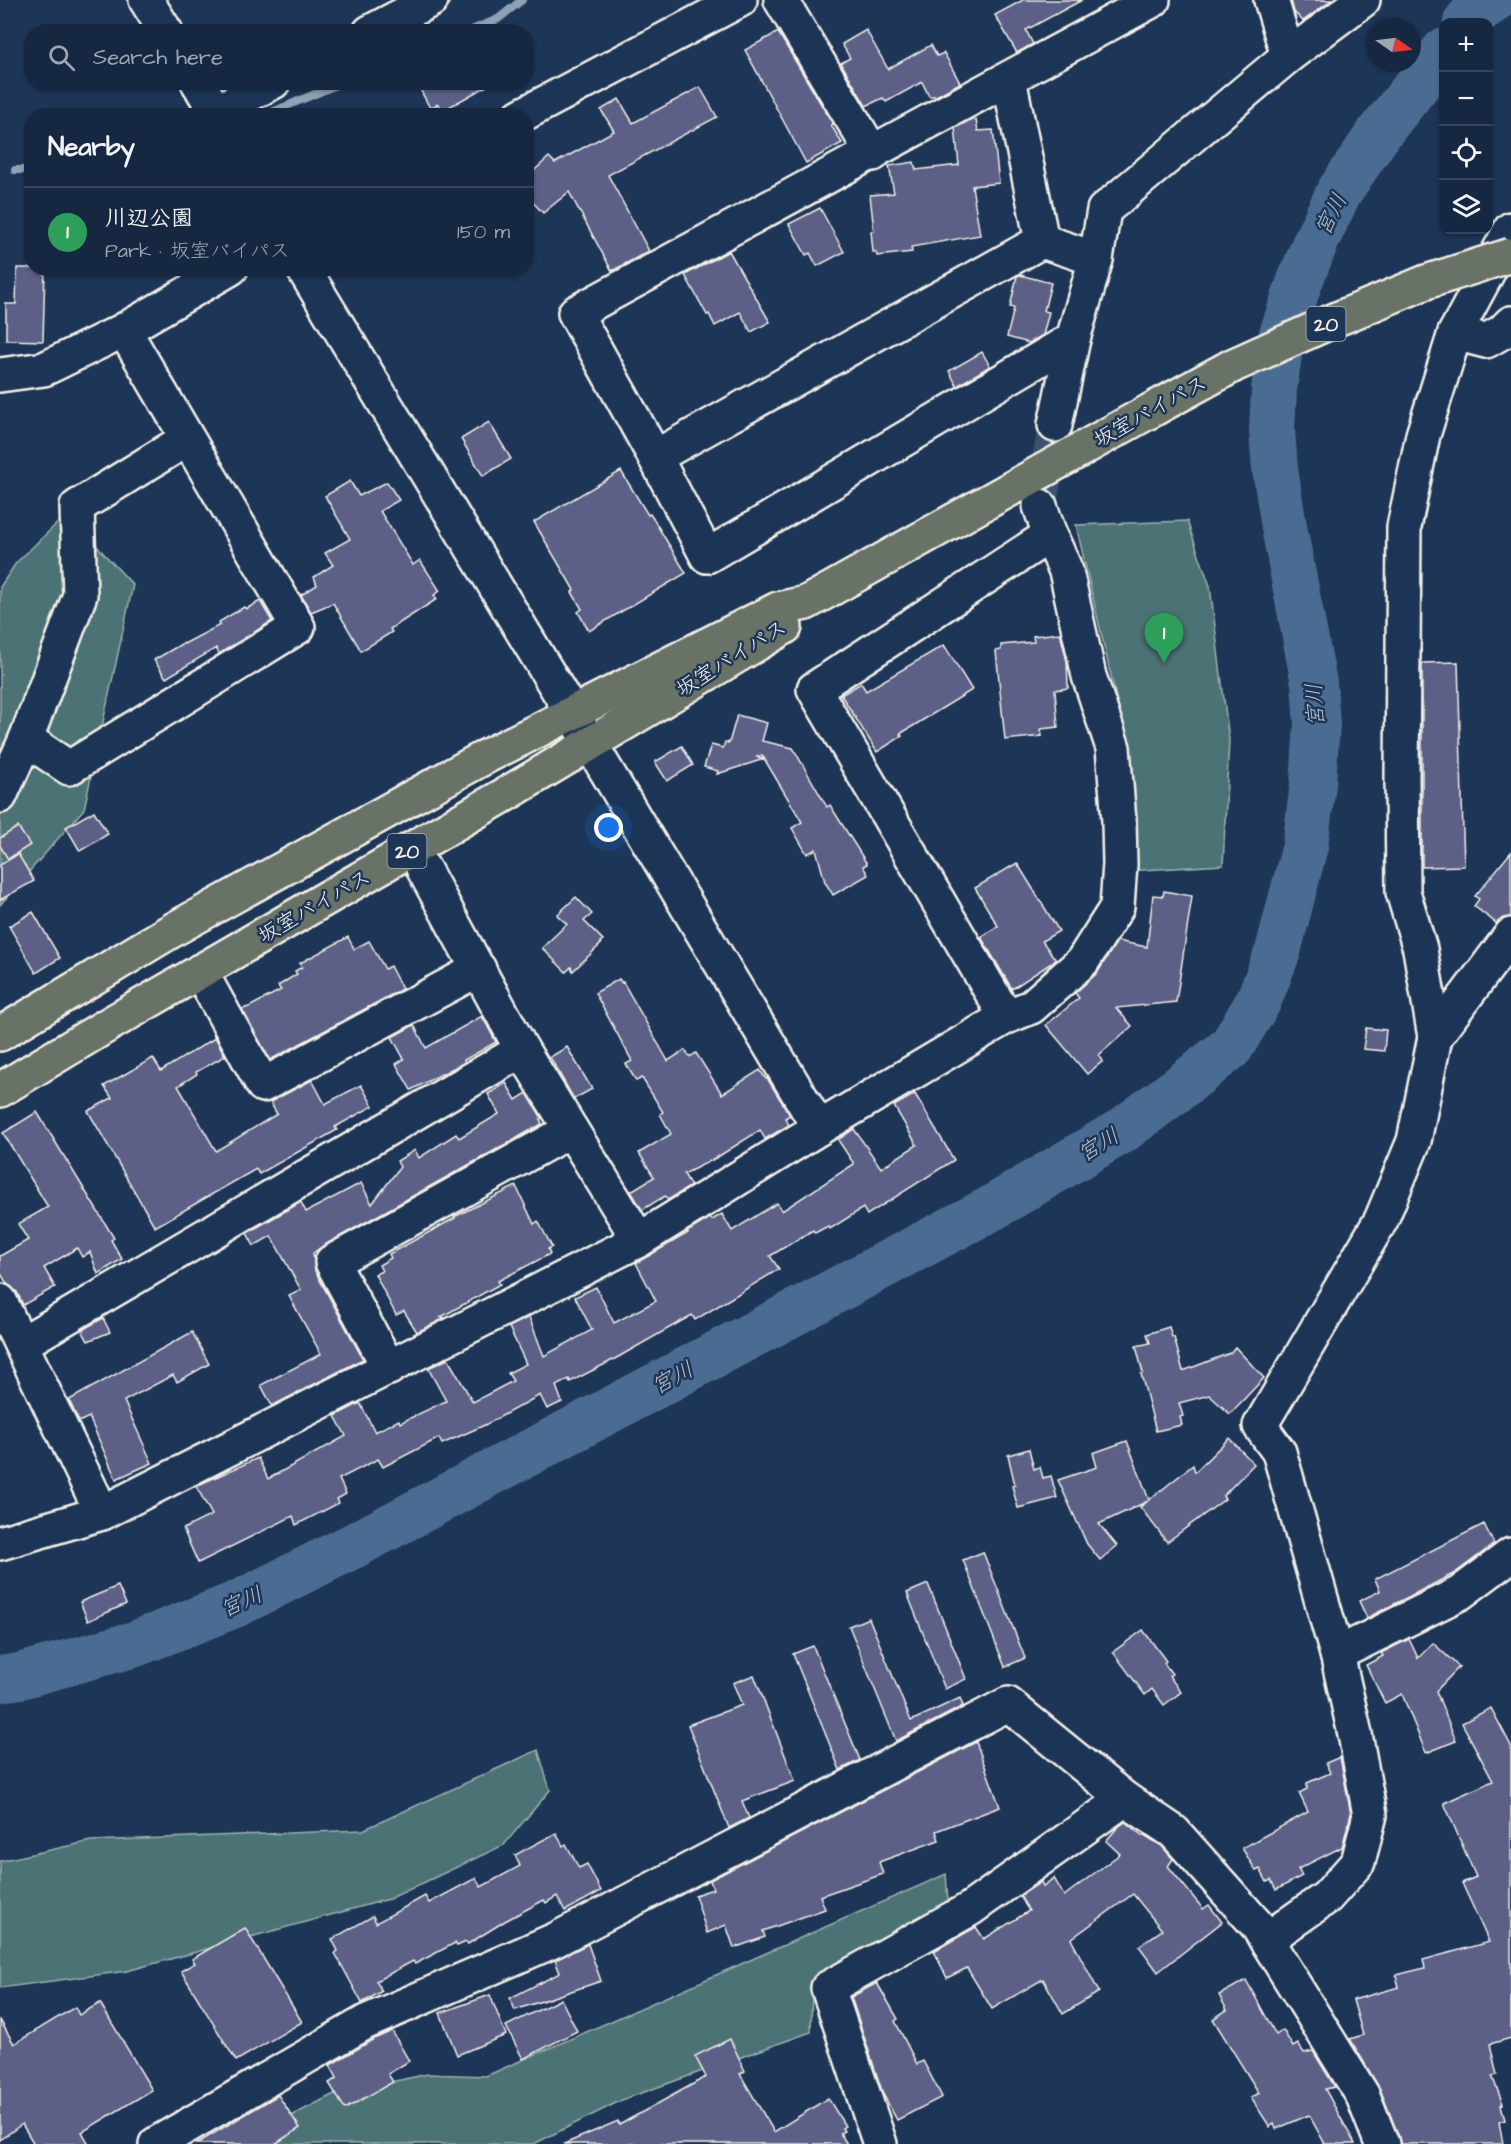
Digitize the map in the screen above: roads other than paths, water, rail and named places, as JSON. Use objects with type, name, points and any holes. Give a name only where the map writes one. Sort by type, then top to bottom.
[{"type":"highway","name":"坂室バイパス","points":[[0,1035],[177,928],[485,757],[778,609],[806,603],[1234,365],[1426,282],[1511,255]]},
{"type":"highway","name":"坂室バイパス","points":[[0,1090],[789,625],[806,603]]},
{"type":"street","points":[[146,0],[161,24]]},
{"type":"street","points":[[379,24],[396,8],[431,0]]},
{"type":"street","points":[[534,109],[740,0]]},
{"type":"street","points":[[781,0],[873,154]]},
{"type":"street","points":[[1073,339],[707,556],[575,313],[873,154],[1153,0]]},
{"type":"street","points":[[1271,0],[1288,56]]},
{"type":"street","points":[[1055,425],[1073,339],[1096,259],[1104,210],[1288,56],[1363,0]]},
{"type":"street","points":[[1009,79],[1042,241]]},
{"type":"street","points":[[203,90],[213,108]]},
{"type":"street","points":[[228,108],[259,90]]},
{"type":"street","points":[[1266,1940],[1327,1897],[1358,1862],[1370,1815],[1337,1654],[1279,1452],[1260,1426],[1381,1220],[1414,1141],[1435,1037],[1420,949],[1403,892],[1401,778],[1404,527],[1423,435],[1455,333],[1511,229]]},
{"type":"street","points":[[655,458],[1042,241],[1096,259]]},
{"type":"street","points":[[0,375],[44,369],[124,330],[217,276]]},
{"type":"street","points":[[308,276],[572,712],[819,1128]]},
{"type":"street","points":[[1455,333],[1486,340],[1503,332],[1511,323]]},
{"type":"street","points":[[26,739],[69,768],[298,627],[124,330]]},
{"type":"street","points":[[0,796],[26,739],[80,596],[77,507],[187,439]]},
{"type":"street","points":[[0,1543],[102,1513],[639,1240],[819,1128],[1006,1017],[1031,1006],[1082,962],[1117,907],[1120,864],[1119,821],[1113,748],[1089,676],[1066,571],[1045,521],[813,689],[1006,1017]]},
{"type":"street","points":[[423,868],[522,1050],[639,1240]]},
{"type":"street","points":[[1435,1037],[1511,935]]},
{"type":"street","points":[[200,971],[263,1085],[479,969]]},
{"type":"street","points":[[21,1344],[522,1050]]},
{"type":"street","points":[[389,1368],[332,1262],[571,1130]]},
{"type":"street","points":[[0,1301],[102,1513]]},
{"type":"street","points":[[1337,1654],[1460,1593],[1511,1555]]},
{"type":"street","points":[[156,2144],[366,2022],[555,1940],[1008,1704],[1125,1799],[1174,1832],[1257,1925],[1363,2096],[1382,2144]]},
{"type":"street","points":[[880,2144],[828,1988],[970,1909],[1125,1799]]},
{"type":"waterway","points":[[486,24],[498,19],[522,0]]},
{"type":"waterway","name":"宮川","points":[[1469,18],[1494,0]]},
{"type":"waterway","name":"宮川","points":[[0,1679],[20,1676],[135,1644],[237,1604],[357,1544],[992,1208],[1123,1130],[1231,1047],[1258,1002],[1278,951],[1305,846],[1313,784],[1317,724],[1314,683],[1284,527],[1272,431],[1274,389],[1282,334],[1315,243],[1339,192],[1379,133],[1439,57]]},
{"type":"waterway","points":[[282,108],[324,90]]},
{"type":"waterway","points":[[15,170],[24,170]]},
{"type":"tunnel","points":[[1040,506],[1055,425]]},
{"type":"place","name":"川辺公園","points":[[1164,663]]}]
